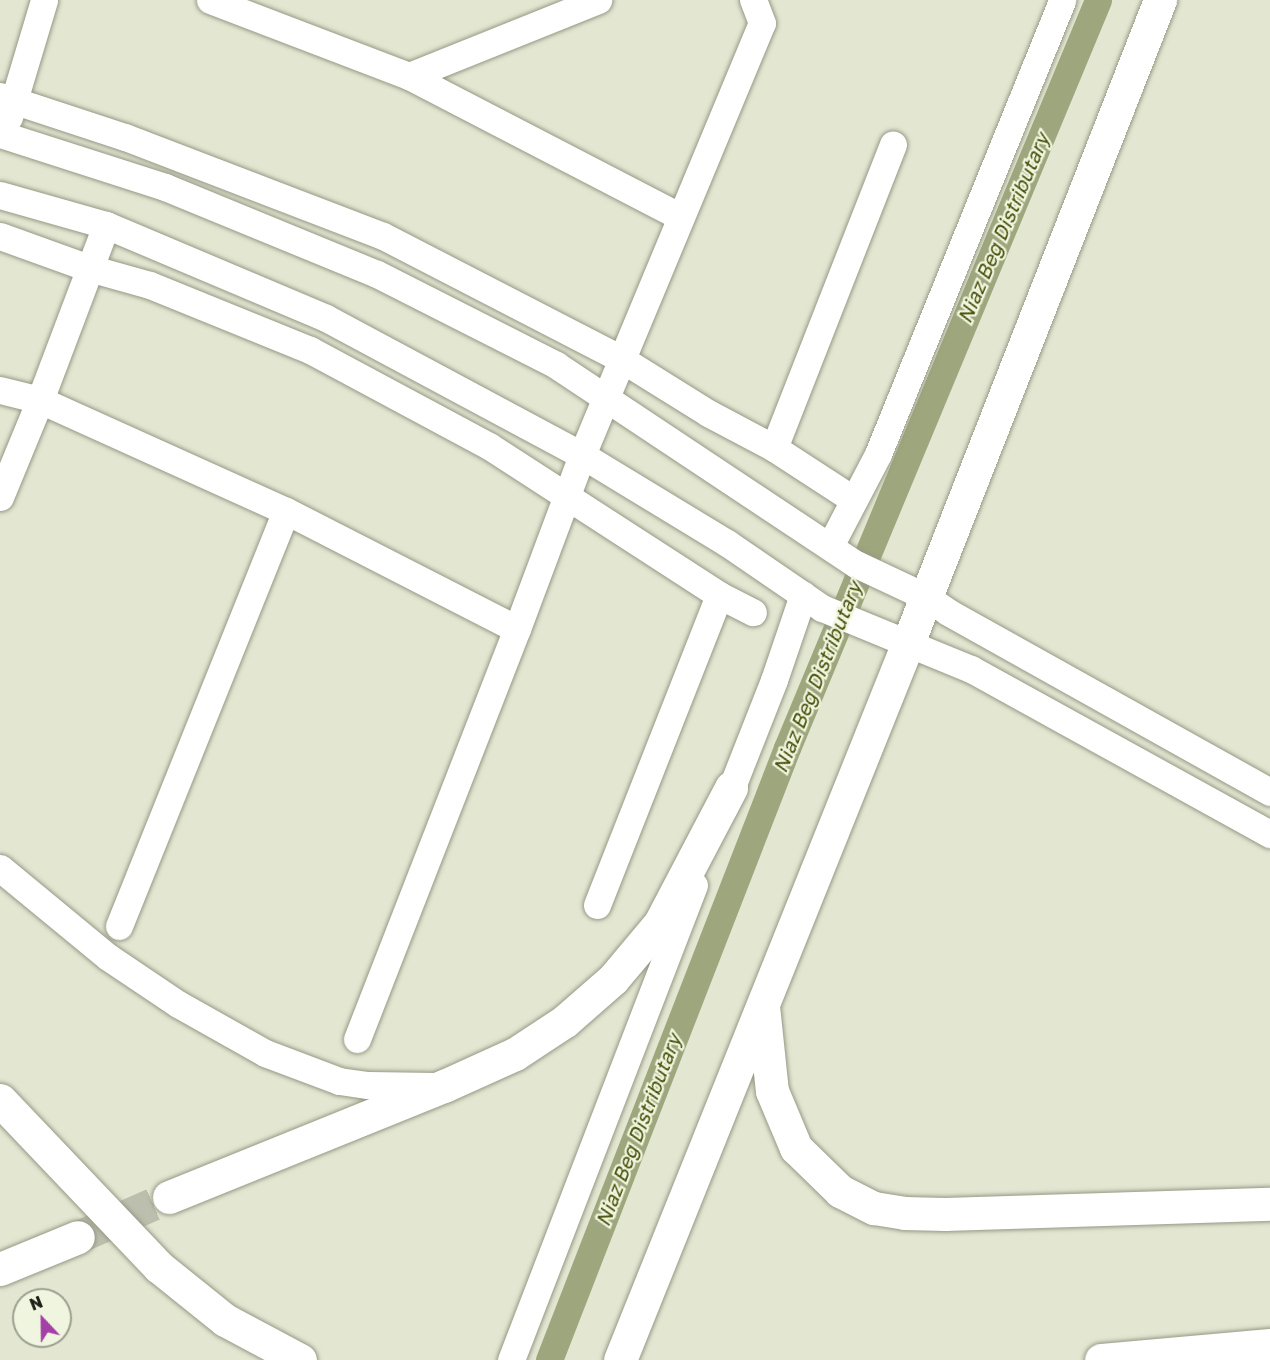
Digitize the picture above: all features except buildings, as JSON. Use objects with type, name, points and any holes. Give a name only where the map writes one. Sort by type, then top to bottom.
[{"type":"main road","points":[[620,1360],[763,1006],[894,637],[1160,0]]},
{"type":"main road","points":[[169,1197],[444,1086],[515,1054],[565,1021],[613,979],[660,923],[731,788]]},
{"type":"main road","points":[[763,1006],[772,1091],[796,1148],[840,1191],[874,1208],[904,1213],[945,1214],[1270,1204]]},
{"type":"main road","points":[[0,1100],[159,1267],[225,1320],[300,1360]]},
{"type":"main road","points":[[0,1269],[78,1237]]},
{"type":"main road","points":[[1101,1360],[1270,1346]]},
{"type":"street","points":[[44,0],[7,98],[2,134],[165,187],[377,274],[556,365],[855,564],[915,591],[948,612],[1270,792]]},
{"type":"street","points":[[210,0],[410,76],[679,216]]},
{"type":"street","points":[[410,76],[598,0]]},
{"type":"street","points":[[357,1039],[517,629],[582,455],[623,360],[679,216],[762,23],[753,0]]},
{"type":"street","points":[[830,546],[878,454],[1062,0]]},
{"type":"street","points":[[7,98],[125,137],[383,236],[623,360],[708,413],[774,448],[854,500]]},
{"type":"street","points":[[774,448],[893,144]]},
{"type":"street","points":[[0,195],[106,225],[326,318],[582,455],[727,543],[803,595],[836,614],[971,669],[1270,834]]},
{"type":"street","points":[[0,497],[40,400],[106,225]]},
{"type":"street","points":[[0,236],[89,268],[150,285],[309,350],[489,446],[719,596],[753,612]]},
{"type":"street","points":[[0,390],[40,400],[286,511],[517,629]]},
{"type":"street","points":[[119,926],[286,511]]},
{"type":"street","points":[[511,1360],[774,680],[803,595]]},
{"type":"street","points":[[597,905],[719,596]]},
{"type":"street","points":[[0,868],[108,957],[178,1004],[266,1053],[339,1081],[368,1085],[444,1086]]},
{"type":"waterway","name":"Niaz Beg Distributary","points":[[549,1360],[787,748],[1098,0]]},
{"type":"tunnel","points":[[78,1237],[169,1197]]}]
